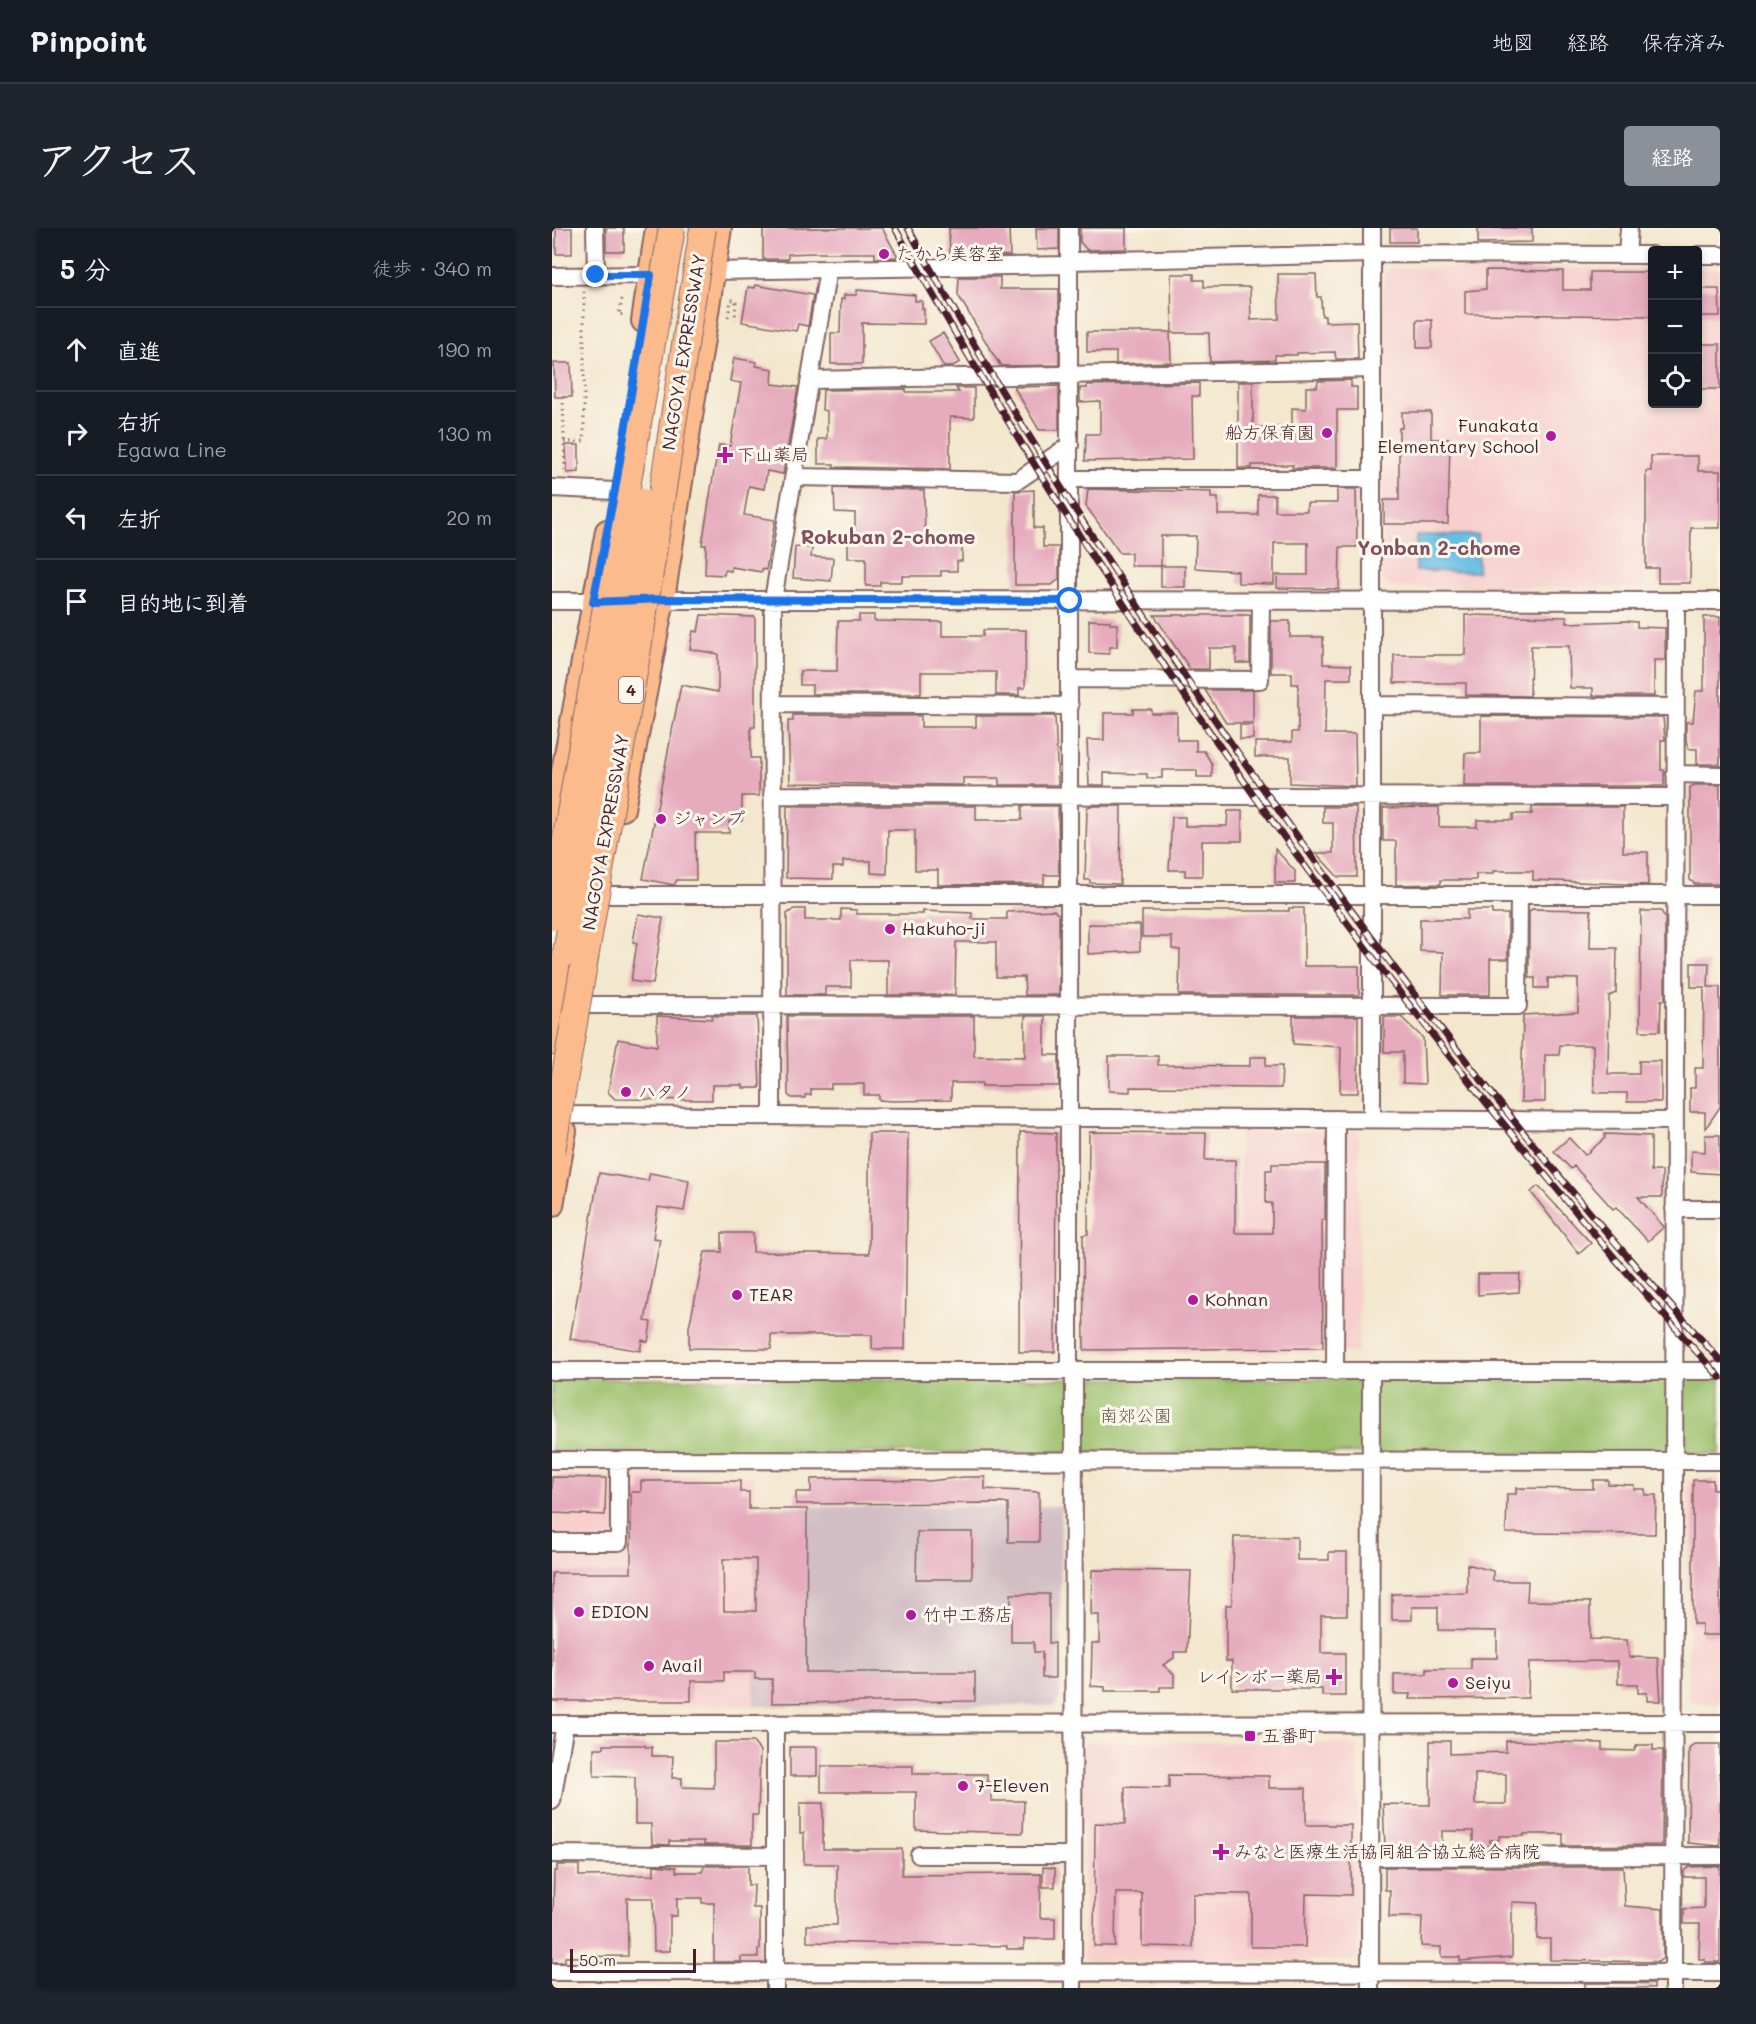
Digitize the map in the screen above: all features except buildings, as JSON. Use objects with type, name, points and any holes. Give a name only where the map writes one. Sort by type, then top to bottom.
[{"type":"highway","name":"NAGOYA EXPRESSWAY","points":[[552,917],[672,228]]},
{"type":"highway","points":[[552,1042],[685,268],[699,228]]},
{"type":"highway","name":"NAGOYA EXPRESSWAY","points":[[552,1151],[641,631],[703,228]]},
{"type":"main road","points":[[552,831],[615,490],[657,228]]},
{"type":"main road","points":[[552,1205],[560,1115],[587,1005],[663,599],[720,228]]},
{"type":"street","points":[[590,275],[595,228]]},
{"type":"street","points":[[1069,228],[1069,1118],[1074,1461],[1073,1980]]},
{"type":"street","points":[[1372,228],[1372,1119]]},
{"type":"street","points":[[1627,255],[1629,228]]},
{"type":"street","points":[[713,271],[1372,254],[1648,255]]},
{"type":"street","points":[[1702,255],[1720,255]]},
{"type":"street","points":[[772,1116],[773,600],[828,269]]},
{"type":"street","points":[[552,276],[651,275]]},
{"type":"street","points":[[810,380],[1372,369]]},
{"type":"street","points":[[794,477],[1017,481],[1070,445]]},
{"type":"street","points":[[1070,479],[1372,479]]},
{"type":"street","points":[[558,488],[615,490]]},
{"type":"street","points":[[552,601],[663,599],[1720,601]]},
{"type":"street","points":[[1070,679],[1260,680],[1261,601]]},
{"type":"street","points":[[1673,1981],[1676,601]]},
{"type":"street","points":[[773,704],[1070,706]]},
{"type":"street","points":[[1372,705],[1675,707]]},
{"type":"street","points":[[1675,774],[1720,775]]},
{"type":"street","points":[[772,795],[1372,794],[1675,797]]},
{"type":"street","points":[[552,895],[1720,895]]},
{"type":"street","points":[[587,1005],[1518,1006],[1519,895]]},
{"type":"street","points":[[560,1115],[1674,1121]]},
{"type":"street","points":[[1335,1372],[1336,1119]]},
{"type":"street","points":[[1674,1209],[1720,1209]]},
{"type":"street","points":[[552,1371],[1720,1371]]},
{"type":"street","points":[[1370,1980],[1371,1372]]},
{"type":"street","points":[[552,1460],[1720,1461]]},
{"type":"street","points":[[552,1542],[619,1542],[620,1460]]},
{"type":"street","points":[[775,1723],[775,1980]]},
{"type":"street","points":[[552,1801],[559,1724],[1720,1723]]},
{"type":"street","points":[[552,1854],[775,1856]]},
{"type":"street","points":[[919,1855],[1073,1855]]},
{"type":"street","points":[[1370,1857],[1720,1856]]},
{"type":"street","points":[[552,1972],[775,1980],[1673,1981],[1720,1973]]},
{"type":"path","points":[[564,442],[584,441],[590,275]]},
{"type":"path","points":[[622,299],[619,315],[624,316],[626,304]]},
{"type":"path","points":[[728,317],[731,300],[736,300],[735,320]]},
{"type":"path","points":[[558,488],[564,442],[563,398]]},
{"type":"shaded area","name":"Funakata Elementary School","points":[[1392,268],[1648,269],[1648,408],[1702,408],[1702,269],[1720,269],[1720,469],[1643,469],[1643,588],[1389,587],[1382,581],[1383,275]]},
{"type":"shaded area","points":[[1240,1131],[1359,1132],[1359,1353],[1083,1353],[1084,1232],[1239,1232]]},
{"type":"shaded area","points":[[552,1476],[754,1476],[754,1706],[552,1707]]},
{"type":"shaded area","points":[[1688,1480],[1720,1480],[1720,1704],[1697,1704],[1688,1700]]},
{"type":"shaded area","points":[[1061,1506],[1060,1698],[1054,1706],[754,1706],[754,1507]]},
{"type":"shaded area","name":"みなと医療生活協同組合協立総合病院","points":[[1090,1741],[1352,1744],[1358,1749],[1358,1956],[1352,1961],[1089,1961],[1083,1957],[1083,1746]]},
{"type":"green space","name":"南郊公園","points":[[1720,1379],[1720,1454],[552,1452],[552,1380]]},
{"type":"water","points":[[1416,535],[1478,535],[1478,572],[1416,571]]},
{"type":"railway","points":[[895,228],[1030,457],[1101,569],[1249,788],[1327,896],[1489,1106],[1631,1277],[1720,1377]]},
{"type":"railway","points":[[908,228],[1020,421],[1099,547],[1224,733],[1340,895],[1461,1055],[1524,1133],[1653,1286],[1720,1360]]},
{"type":"place","name":"たから美容室","points":[[884,254]]},
{"type":"place","name":"船方保育園","points":[[1327,433]]},
{"type":"place","name":"Funakata Elementary School","points":[[1551,436]]},
{"type":"place","name":"下山薬局","points":[[725,455]]},
{"type":"place","name":"ジャンプ","points":[[661,819]]},
{"type":"place","name":"Hakuho-ji","points":[[890,929]]},
{"type":"place","name":"ハタノ","points":[[626,1092]]},
{"type":"place","name":"TEAR","points":[[737,1295]]},
{"type":"place","name":"Kohnan","points":[[1193,1300]]},
{"type":"place","name":"EDION","points":[[579,1612]]},
{"type":"place","name":"竹中工務店","points":[[911,1615]]},
{"type":"place","name":"Avail","points":[[649,1666]]},
{"type":"place","name":"レインボー薬局","points":[[1334,1677]]},
{"type":"place","name":"Seiyu","points":[[1453,1683]]},
{"type":"place","name":"五番町","points":[[1250,1736]]},
{"type":"place","name":"7-Eleven","points":[[963,1786]]},
{"type":"place","name":"みなと医療生活協同組合協立総合病院","points":[[1221,1852]]},
{"type":"district","name":"Rokuban 2-chome","points":[[888,537]]},
{"type":"district","name":"Yonban 2-chome","points":[[1439,548]]},
{"type":"route","points":[[596,275],[651,275],[615,490],[593,602],[663,599],[1070,601]]}]
